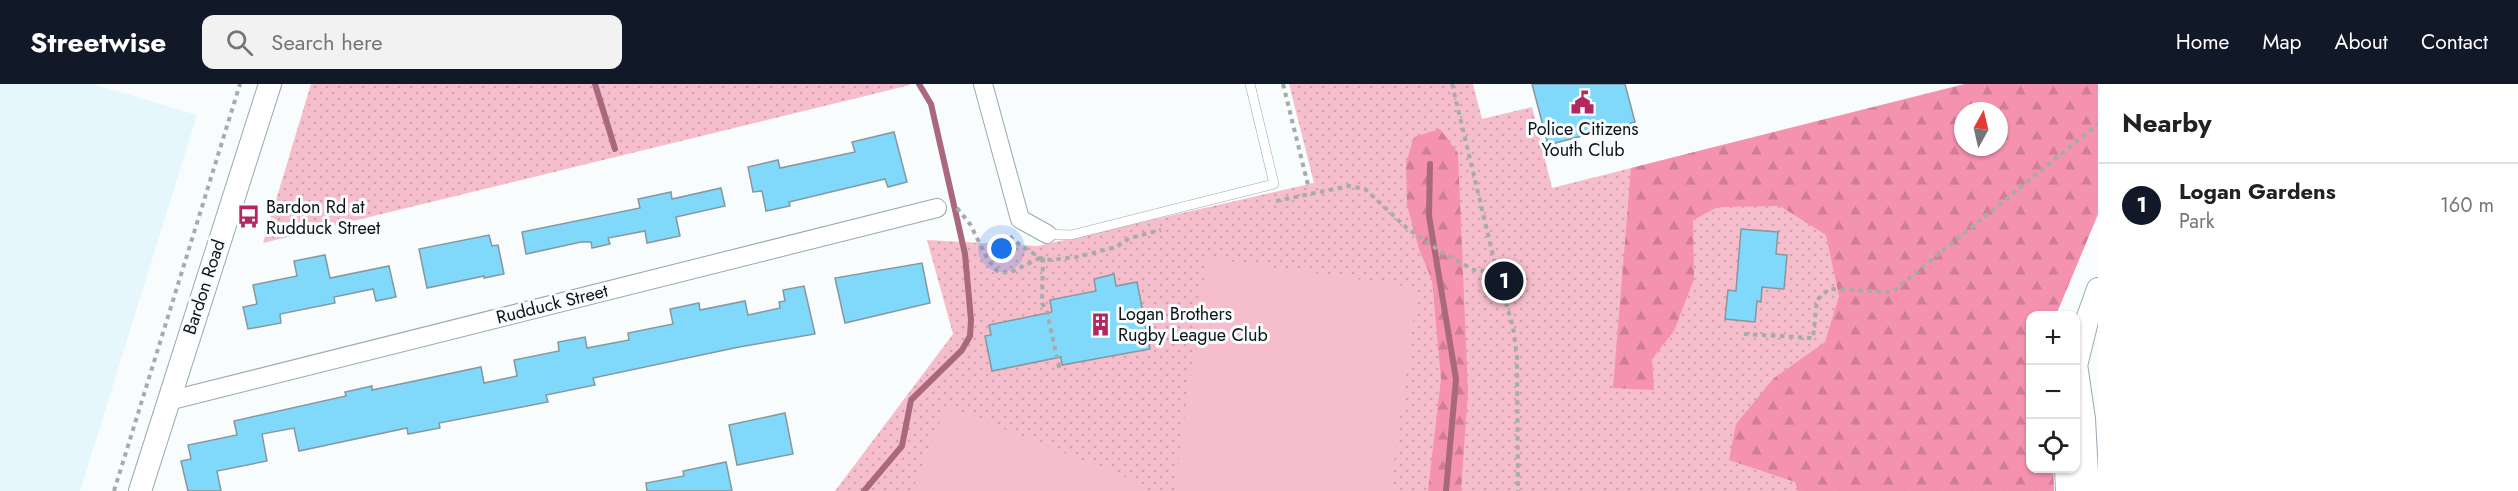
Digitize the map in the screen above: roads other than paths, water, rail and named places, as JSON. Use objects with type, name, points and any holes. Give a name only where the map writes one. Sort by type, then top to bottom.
[{"type":"street","name":"Bardon Road","points":[[140,491],[270,84]]},
{"type":"street","points":[[983,84],[1020,219],[1047,234]]},
{"type":"street","name":"Rudduck Street","points":[[168,401],[937,208]]},
{"type":"street","points":[[2080,349],[2098,289]]},
{"type":"street","points":[[2080,392],[2084,419],[2088,491]]},
{"type":"street","points":[[2066,473],[2067,491]]},
{"type":"lane","points":[[1047,234],[1071,235],[1274,184],[1250,84]]},
{"type":"waterway","points":[[595,84],[615,149]]},
{"type":"waterway","points":[[864,491],[902,446],[911,400],[962,350],[970,336],[971,320],[965,254],[931,104],[919,84]]},
{"type":"waterway","points":[[1430,164],[1429,216],[1456,379],[1446,491]]},
{"type":"place","name":"Police Citizens Youth Club","points":[[1583,103]]},
{"type":"place","name":"Bardon Rd at Rudduck Street","points":[[248,217]]},
{"type":"place","name":"Logan Gardens","points":[[1504,281]]},
{"type":"place","name":"Logan Brothers Rugby League Club","points":[[1100,324]]}]
